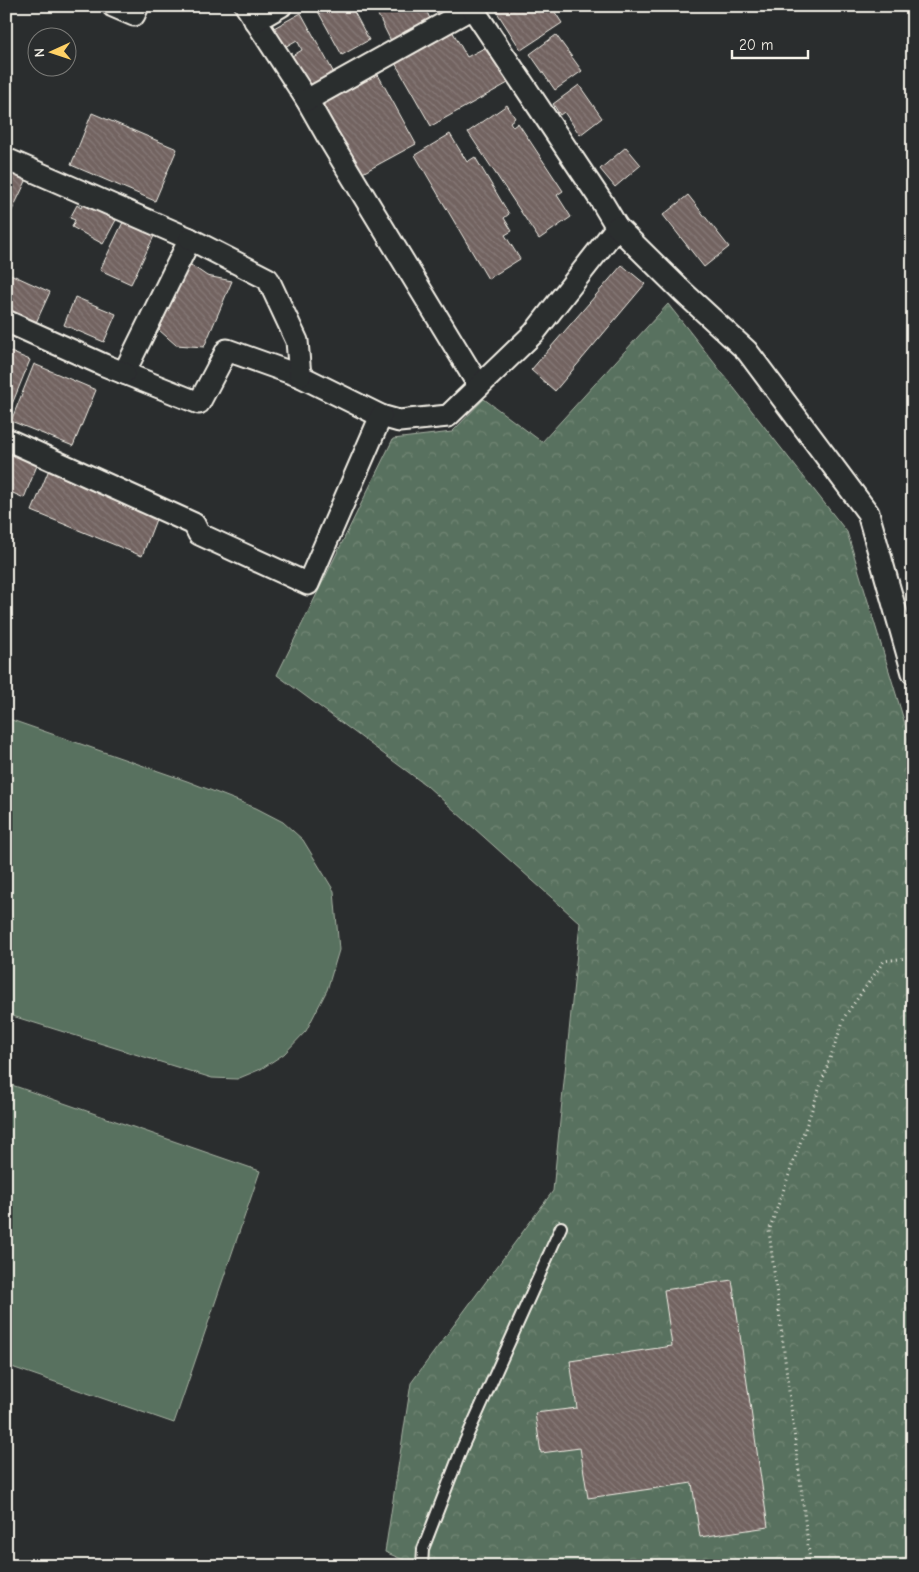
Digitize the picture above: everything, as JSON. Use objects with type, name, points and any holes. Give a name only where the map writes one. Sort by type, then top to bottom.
[{"type":"street","points":[[114,6],[134,15],[138,6]]},
{"type":"street","points":[[281,6],[251,14],[307,100],[479,386]]},
{"type":"street","points":[[307,100],[472,7],[617,227],[684,293],[747,350],[868,514],[913,673]]},
{"type":"street","points":[[6,159],[190,239],[268,280],[297,341],[300,376]]},
{"type":"street","points":[[6,321],[104,365],[200,403],[227,350],[300,376],[381,416],[399,421],[448,416],[534,333],[617,227]]},
{"type":"street","points":[[124,373],[190,239]]},
{"type":"street","points":[[6,439],[194,524],[199,534],[308,584],[381,416]]},
{"type":"lane","points":[[422,1566],[423,1549],[462,1448],[561,1227]]},
{"type":"path","points":[[810,1560],[769,1230],[844,1016],[884,961],[913,957]]},
{"type":"green space","points":[[668,304],[847,532],[906,727],[913,780],[913,1566],[418,1566],[385,1552],[411,1383],[553,1191],[580,923],[427,786],[277,675],[393,439],[452,432],[484,399],[542,442]]},
{"type":"green space","points":[[6,718],[187,781],[256,808],[283,822],[303,840],[334,891],[339,950],[327,990],[306,1031],[284,1054],[261,1069],[237,1079],[212,1078],[6,1014]]},
{"type":"green space","points":[[6,1083],[260,1171],[174,1423],[6,1365]]},
{"type":"building","points":[[315,6],[351,6],[369,40],[342,55]]},
{"type":"building","points":[[395,6],[429,6],[427,12],[432,23],[392,43],[378,15]]},
{"type":"building","points":[[493,6],[551,6],[562,23],[521,50]]},
{"type":"building","points":[[301,13],[340,84],[314,97],[292,56],[302,50],[297,40],[283,48],[272,29]]},
{"type":"building","points":[[451,29],[467,57],[488,46],[508,83],[431,126],[394,61]]},
{"type":"building","points":[[556,35],[582,71],[555,90],[530,54]]},
{"type":"building","points":[[376,71],[416,144],[357,176],[317,104]]},
{"type":"building","points":[[579,85],[602,118],[580,135],[564,112],[560,115],[553,104]]},
{"type":"building","points":[[507,105],[515,118],[510,122],[513,127],[518,123],[563,191],[557,195],[571,217],[539,239],[468,132]]},
{"type":"building","points":[[92,113],[177,149],[155,201],[71,165]]},
{"type":"building","points":[[450,134],[467,162],[475,157],[509,214],[504,218],[512,231],[505,235],[520,259],[488,279],[415,155]]},
{"type":"building","points":[[626,147],[641,165],[615,187],[600,169]]},
{"type":"building","points":[[6,169],[27,179],[6,223]]},
{"type":"building","points":[[688,195],[729,247],[704,267],[663,215]]},
{"type":"building","points":[[84,202],[116,220],[103,244],[72,227],[75,220],[70,218],[77,205],[81,208]]},
{"type":"building","points":[[124,220],[155,234],[131,284],[100,270]]},
{"type":"building","points":[[185,261],[207,276],[232,281],[204,347],[176,345],[159,330]]},
{"type":"building","points":[[622,265],[645,284],[555,391],[531,370]]},
{"type":"building","points":[[6,272],[50,292],[34,327],[6,315]]},
{"type":"building","points":[[75,297],[116,314],[104,342],[64,325]]},
{"type":"building","points":[[6,350],[30,360],[8,414],[6,413]]},
{"type":"building","points":[[34,364],[96,390],[73,446],[11,421]]},
{"type":"building","points":[[6,444],[40,458],[24,498],[6,490]]},
{"type":"building","points":[[50,467],[158,514],[142,556],[32,511]]},
{"type":"building","points":[[732,1280],[768,1527],[700,1537],[692,1483],[588,1498],[580,1448],[541,1453],[535,1413],[577,1408],[570,1361],[672,1346],[664,1290]]}]
